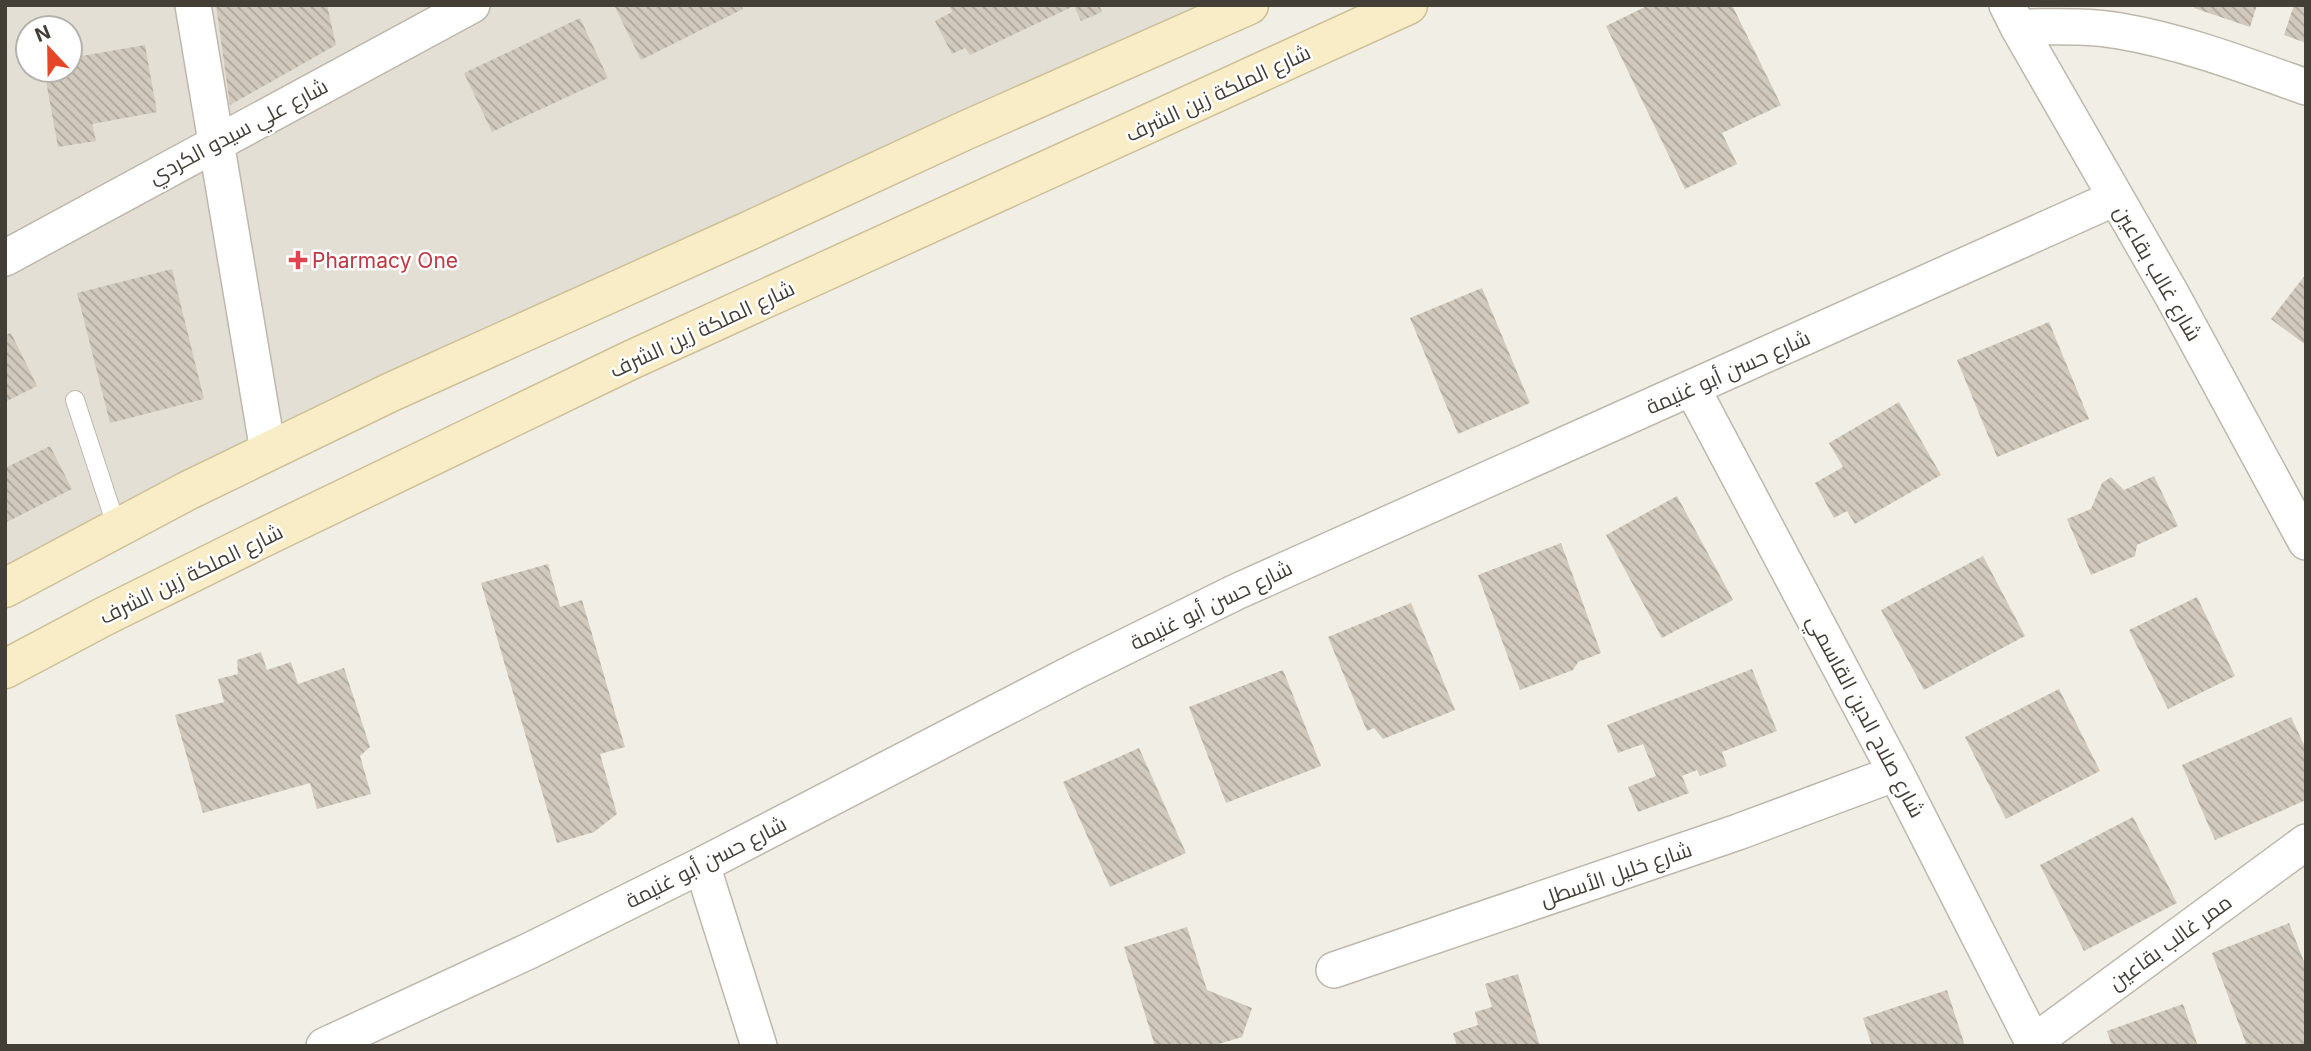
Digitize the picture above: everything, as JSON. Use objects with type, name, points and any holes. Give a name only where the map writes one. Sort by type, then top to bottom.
[{"type":"main road","points":[[5,588],[117,527],[391,391],[1248,5]]},
{"type":"main road","name":"شارع الملكة زين الشرف","points":[[5,669],[242,548],[633,359],[1408,5]]},
{"type":"street","points":[[193,5],[268,451]]},
{"type":"street","name":"شارع علي سيدو الكردي","points":[[5,258],[472,5]]},
{"type":"street","points":[[2013,16],[2141,35],[2216,54],[2306,87]]},
{"type":"street","name":"شارع غالب بقاعين","points":[[2013,16],[2172,295],[2306,542]]},
{"type":"street","name":"شارع حسن أبو غنيمة","points":[[324,1046],[531,950],[702,865],[1091,663],[1236,592],[2115,198]]},
{"type":"street","name":"شارع صلاح الدين القاسمي","points":[[1692,388],[1896,773],[2034,1044]]},
{"type":"street","name":"شارع خليل الأسطل","points":[[1334,970],[1738,832],[1896,773]]},
{"type":"street","name":"ممر غالب بقاعين","points":[[2034,1044],[2306,842]]},
{"type":"street","points":[[702,865],[759,1046]]},
{"type":"lane","points":[[75,400],[117,527]]},
{"type":"shaded area","points":[[5,5],[1225,5],[5,596]]},
{"type":"building","points":[[216,5],[327,5],[336,45],[230,105]]},
{"type":"building","points":[[614,5],[741,5],[743,9],[641,60]]},
{"type":"building","points":[[949,5],[1099,5],[1102,12],[1081,21],[1074,6],[970,55],[965,48],[952,54],[935,21],[952,12]]},
{"type":"building","points":[[1649,5],[1732,5],[1781,105],[1722,133],[1737,164],[1685,189],[1606,26]]},
{"type":"building","points":[[2195,5],[2257,5],[2250,27],[2194,8]]},
{"type":"building","points":[[2294,5],[2306,5],[2306,43],[2284,35]]},
{"type":"building","points":[[580,18],[608,78],[492,132],[464,73]]},
{"type":"building","points":[[145,45],[157,112],[92,124],[96,141],[58,147],[47,84],[84,84],[84,56]]},
{"type":"building","points":[[172,269],[204,399],[110,423],[77,293]]},
{"type":"building","points":[[2306,274],[2306,345],[2271,319]]},
{"type":"building","points":[[1482,288],[1530,403],[1458,434],[1410,318]]},
{"type":"building","points":[[2049,322],[2089,419],[1997,457],[1957,360]]},
{"type":"building","points":[[11,333],[37,386],[5,402],[5,335]]},
{"type":"building","points":[[1899,402],[1941,475],[1855,524],[1847,511],[1834,518],[1815,483],[1843,467],[1829,443]]},
{"type":"building","points":[[50,446],[72,489],[5,523],[5,468]]},
{"type":"building","points":[[2154,476],[2178,526],[2137,545],[2135,556],[2091,575],[2067,519],[2091,509],[2102,483],[2111,477],[2124,490]]},
{"type":"building","points":[[1677,496],[1733,600],[1662,638],[1606,535]]},
{"type":"building","points":[[1561,543],[1601,653],[1578,662],[1573,670],[1520,690],[1478,575]]},
{"type":"building","points":[[1983,556],[2025,636],[1924,690],[1881,610]]},
{"type":"building","points":[[548,564],[560,607],[582,600],[625,747],[600,754],[617,814],[594,832],[557,843],[481,583]]},
{"type":"building","points":[[2197,597],[2235,676],[2168,709],[2129,630]]},
{"type":"building","points":[[1411,603],[1455,710],[1383,739],[1374,728],[1367,731],[1328,637]]},
{"type":"building","points":[[261,652],[267,670],[291,662],[298,684],[344,668],[370,747],[360,756],[371,794],[317,809],[310,783],[203,813],[175,715],[224,702],[218,679],[238,674],[237,660]]},
{"type":"building","points":[[1752,669],[1777,731],[1722,752],[1727,766],[1700,776],[1697,770],[1682,776],[1689,793],[1638,812],[1628,787],[1656,776],[1643,744],[1618,753],[1607,725]]},
{"type":"building","points":[[1283,670],[1321,766],[1226,803],[1189,707]]},
{"type":"building","points":[[2059,689],[2100,771],[2006,819],[1965,737]]},
{"type":"building","points":[[2291,717],[2306,749],[2306,800],[2215,840],[2182,765]]},
{"type":"building","points":[[1139,748],[1186,853],[1110,887],[1063,782]]},
{"type":"building","points":[[2133,817],[2177,903],[2084,951],[2040,865]]},
{"type":"building","points":[[2289,923],[2306,967],[2306,1046],[2247,1046],[2212,953]]},
{"type":"building","points":[[1187,927],[1207,990],[1252,1008],[1242,1037],[1212,1046],[1155,1046],[1124,947]]},
{"type":"building","points":[[1518,974],[1540,1046],[1457,1046],[1453,1033],[1478,1025],[1475,1012],[1492,1007],[1485,984]]},
{"type":"building","points":[[1947,990],[1965,1046],[1872,1046],[1863,1018]]},
{"type":"building","points":[[2183,1004],[2198,1046],[2112,1046],[2107,1031]]},
{"type":"place","name":"Pharmacy One","points":[[298,260]]}]
